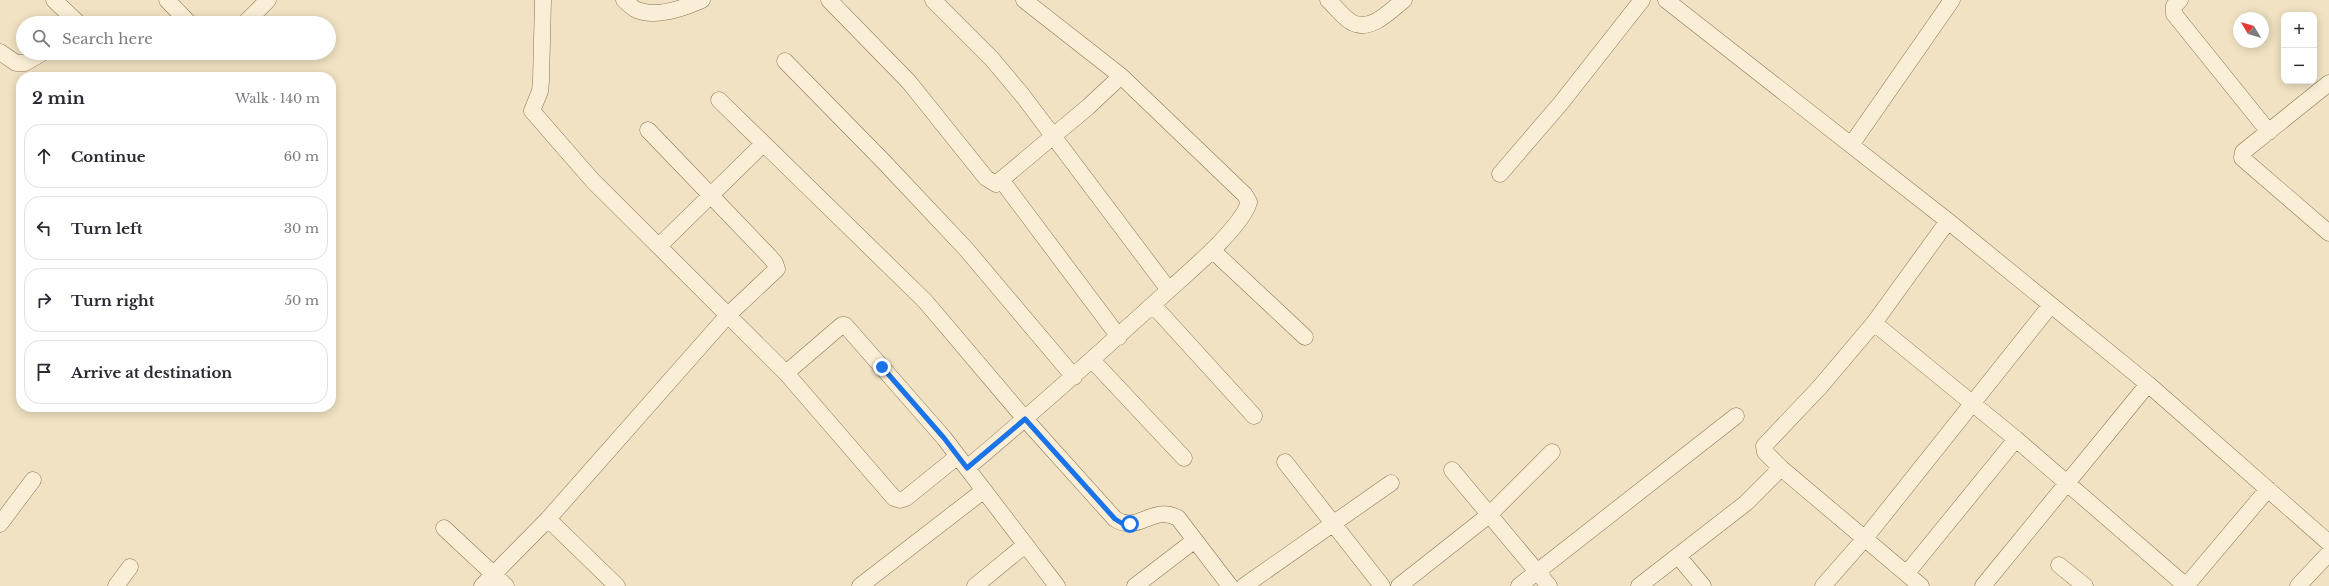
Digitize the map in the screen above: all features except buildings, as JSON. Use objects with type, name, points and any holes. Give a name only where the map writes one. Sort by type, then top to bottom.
[{"type":"street","points":[[54,0],[70,16]]},
{"type":"street","points":[[167,0],[182,16]]},
{"type":"street","points":[[252,16],[268,0]]},
{"type":"street","points":[[543,0],[541,81],[540,91],[532,111],[594,181],[786,372],[894,498],[900,500],[906,498],[962,462],[1025,419],[1093,361],[1212,250],[1241,217],[1249,202],[1245,195],[1121,76],[1024,0]]},
{"type":"street","points":[[624,0],[637,10],[653,13],[685,7],[702,0]]},
{"type":"street","points":[[829,0],[909,82],[986,178],[996,184],[1002,181],[1121,76]]},
{"type":"street","points":[[933,0],[992,59],[1054,136],[1169,290]]},
{"type":"street","points":[[1328,0],[1352,23],[1362,26],[1372,23],[1404,0]]},
{"type":"street","points":[[1500,174],[1561,103],[1642,0]]},
{"type":"street","points":[[1851,145],[1952,0]]},
{"type":"street","points":[[2180,0],[2174,6],[2174,14],[2269,132]]},
{"type":"street","points":[[1673,2],[1948,221],[2050,306],[2148,384],[2329,543]]},
{"type":"street","points":[[0,52],[16,63],[25,63],[30,60]]},
{"type":"street","points":[[785,61],[885,163],[966,249],[1074,377]]},
{"type":"street","points":[[2329,83],[2243,152],[2242,158],[2329,233]]},
{"type":"street","points":[[719,100],[881,256],[925,301],[1025,419],[1115,519],[1123,524],[1130,524],[1162,513],[1171,514],[1178,518],[1230,586]]},
{"type":"street","points":[[482,586],[548,519],[728,315],[777,269],[775,263],[769,256],[648,130]]},
{"type":"street","points":[[659,246],[763,144]]},
{"type":"street","points":[[1002,181],[1119,337]]},
{"type":"street","points":[[1921,586],[1866,537],[1781,468],[1765,452],[1764,446],[1819,388],[1874,323],[1948,221]]},
{"type":"street","points":[[1212,250],[1305,337]]},
{"type":"street","points":[[1153,305],[1254,416]]},
{"type":"street","points":[[1826,584],[1866,537],[2050,306]]},
{"type":"street","points":[[1874,323],[1972,405],[2016,439],[2186,586],[2268,489]]},
{"type":"street","points":[[786,372],[842,325],[845,325],[962,462],[1056,586]]},
{"type":"street","points":[[1093,361],[1184,458]]},
{"type":"street","points":[[1983,586],[2068,484],[2148,384]]},
{"type":"street","points":[[1519,586],[1736,416]]},
{"type":"street","points":[[1907,573],[2016,439]]},
{"type":"street","points":[[1398,586],[1489,515],[1552,452]]},
{"type":"street","points":[[1285,462],[1332,525],[1382,586]]},
{"type":"street","points":[[1639,586],[1746,503],[1781,468]]},
{"type":"street","points":[[1452,470],[1549,586]]},
{"type":"street","points":[[0,524],[33,480]]},
{"type":"street","points":[[1244,586],[1390,483]]},
{"type":"street","points":[[860,586],[983,491]]},
{"type":"street","points":[[548,519],[617,586]]},
{"type":"street","points":[[444,528],[506,586]]},
{"type":"street","points":[[1135,586],[1195,540]]},
{"type":"street","points":[[976,586],[1025,545]]},
{"type":"street","points":[[2298,586],[2329,553]]},
{"type":"street","points":[[1678,556],[1703,586]]},
{"type":"street","points":[[2059,565],[2085,586]]},
{"type":"street","points":[[116,586],[130,567]]},
{"type":"route","points":[[882,367],[944,438],[967,468],[1025,419],[1088,491],[1115,519],[1123,524],[1130,524]]}]
